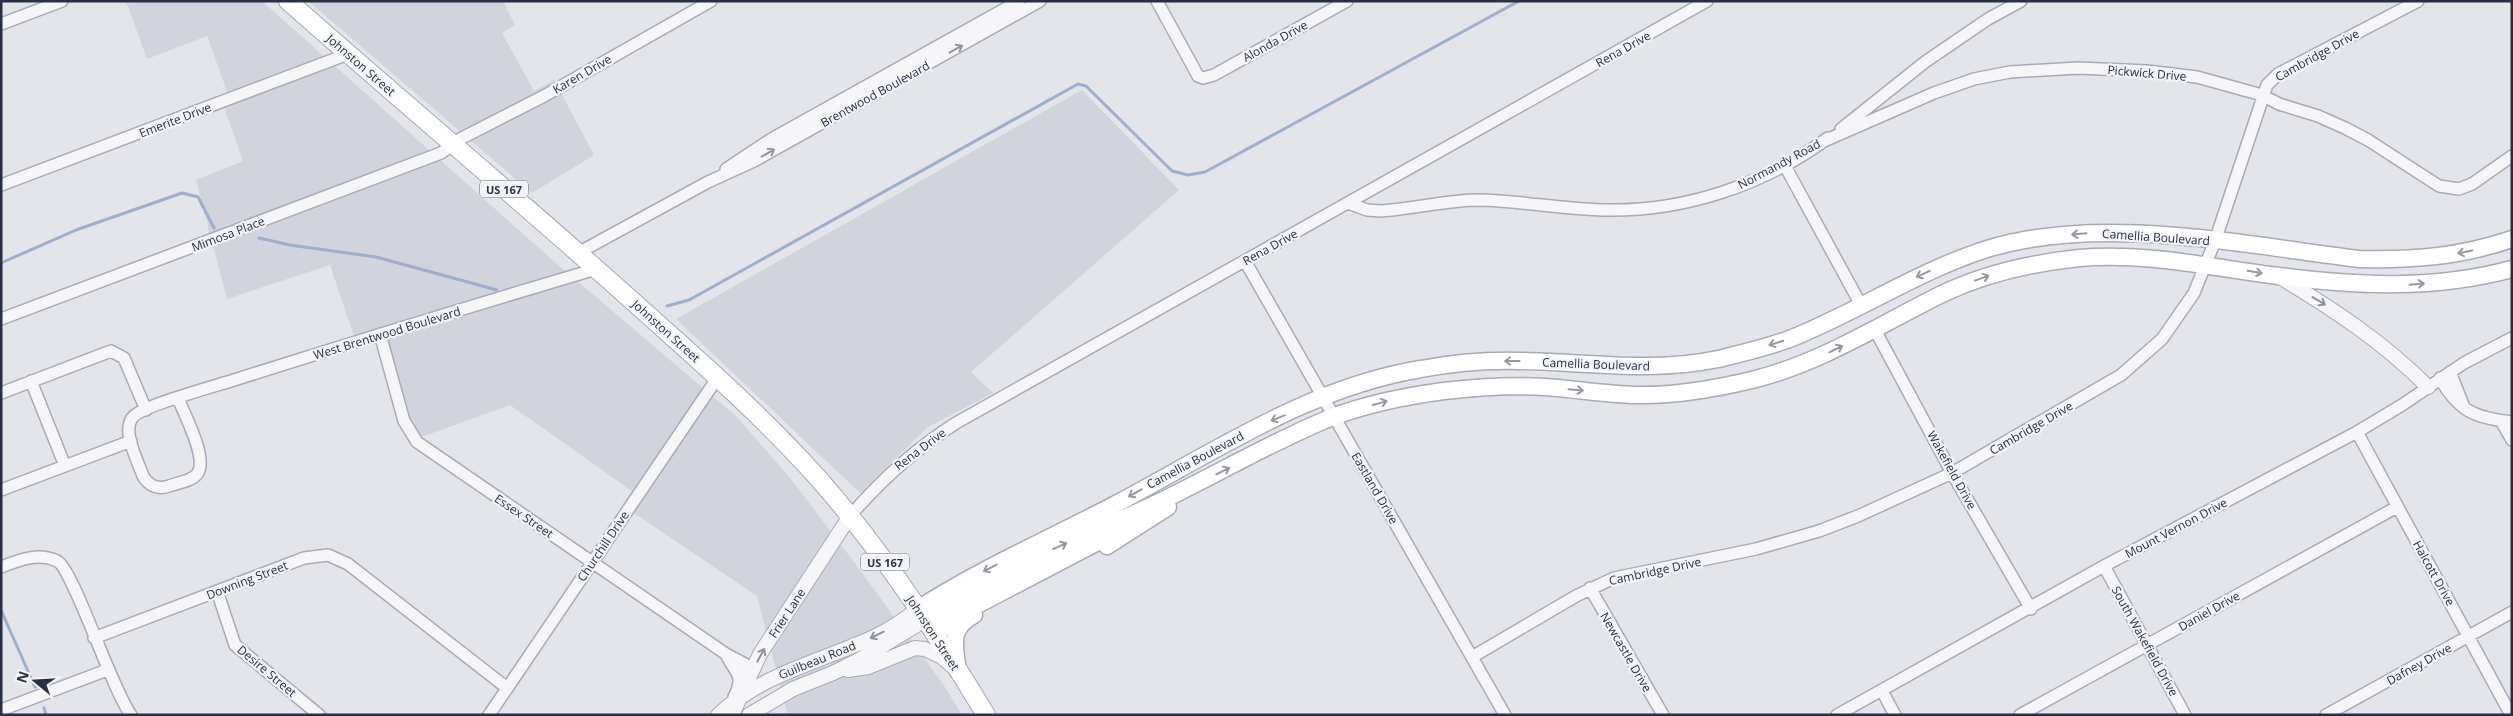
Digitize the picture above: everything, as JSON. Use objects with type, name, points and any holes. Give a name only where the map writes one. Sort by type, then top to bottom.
[{"type":"main road","name":"Johnston Street","points":[[288,1],[596,268],[718,377],[816,476],[850,516],[922,615],[986,715]]},
{"type":"main road","name":"Camellia Boulevard","points":[[922,615],[960,584],[1117,503],[1229,442],[1322,397],[1392,375],[1420,369],[1489,361],[1637,367],[1718,359],[1790,339],[1923,274],[1974,253],[2008,244],[2100,232],[2157,235],[2359,259],[2389,260],[2436,258],[2512,240]]},
{"type":"main road","name":"Camellia Boulevard","points":[[922,615],[1050,550],[1142,511],[1333,417],[1408,397],[1474,388],[1544,387],[1638,395],[1700,391],[1780,372],[1813,360],[1876,330],[1944,293],[2018,267],[2046,262],[2108,257],[2207,264],[2277,276],[2376,285],[2411,285],[2493,274],[2512,269]]},
{"type":"main road","points":[[936,637],[952,618],[1128,525],[1158,491],[1211,462],[1229,442]]},
{"type":"main road","points":[[958,671],[954,640],[957,629],[964,620],[1102,549],[1164,511],[1194,486]]},
{"type":"street","points":[[1,24],[62,1]]},
{"type":"street","name":"Karen Drive","points":[[454,145],[460,139],[544,96],[711,1]]},
{"type":"street","name":"Brentwood Boulevard","points":[[708,182],[748,152],[1019,1]]},
{"type":"street","name":"Brentwood Boulevard","points":[[578,253],[708,182],[754,161],[1040,1]]},
{"type":"street","name":"Alonda Drive","points":[[1158,1],[1198,76],[1203,78],[1214,75],[1347,1]]},
{"type":"street","name":"Rena Drive","points":[[850,516],[886,476],[934,436],[1708,1]]},
{"type":"street","name":"Normandy Road","points":[[1348,203],[1367,210],[1381,211],[1478,200],[1603,210],[1647,209],[1714,195],[1758,178],[1824,141],[1925,62],[1988,19],[2021,1]]},
{"type":"street","name":"Cambridge Drive","points":[[1472,657],[1590,588],[1620,577],[1756,549],[1819,531],[1858,516],[1952,473],[2097,390],[2139,361],[2162,339],[2194,293],[2207,264],[2262,95],[2267,85],[2278,74],[2418,1]]},
{"type":"street","name":"Emerite Drive","points":[[1,185],[348,54]]},
{"type":"street","name":"Pickwick Drive","points":[[1824,141],[1934,93],[1974,79],[2010,72],[2078,68],[2147,71],[2197,77],[2262,95],[2279,104],[2318,116],[2345,128],[2368,140],[2439,186],[2459,189],[2472,184],[2512,156]]},
{"type":"street","name":"Mimosa Place","points":[[1,319],[441,154],[454,145]]},
{"type":"street","points":[[1784,164],[1860,306]]},
{"type":"street","name":"Eastland Drive","points":[[1245,261],[1505,715]]},
{"type":"street","name":"West Brentwood Boulevard","points":[[178,398],[201,456],[198,474],[193,478],[164,488],[152,485],[143,476],[128,430],[134,415],[178,398],[596,268]]},
{"type":"street","points":[[2277,276],[2337,311],[2394,354],[2428,387]]},
{"type":"street","name":"Wakefield Drive","points":[[1876,330],[1952,473],[2031,609]]},
{"type":"street","name":"Essex Street","points":[[380,334],[404,421],[417,442],[726,654],[745,664],[750,676]]},
{"type":"street","name":"Mount Vernon Drive","points":[[1838,715],[2031,609],[2104,566],[2357,432],[2445,375],[2512,338]]},
{"type":"street","points":[[1,393],[107,352],[116,352],[124,358],[146,410]]},
{"type":"street","points":[[2445,375],[2453,400],[2480,417],[2506,422],[2512,440]]},
{"type":"street","name":"Churchill Drive","points":[[489,715],[718,377]]},
{"type":"street","points":[[31,381],[65,466]]},
{"type":"street","name":"Halcott Drive","points":[[2357,432],[2511,715]]},
{"type":"street","points":[[1,490],[131,441]]},
{"type":"street","name":"Daniel Drive","points":[[2020,715],[2397,507]]},
{"type":"street","name":"Frier Lane","points":[[727,712],[740,698],[760,654],[850,516]]},
{"type":"street","name":"Downing Street","points":[[94,638],[310,556],[335,556],[507,688]]},
{"type":"street","points":[[1,567],[34,557],[50,558],[61,564],[76,591],[107,670],[131,715]]},
{"type":"street","name":"South Wakefield Drive","points":[[2104,566],[2185,715]]},
{"type":"street","name":"Newcastle Drive","points":[[1590,588],[1663,715]]},
{"type":"street","name":"Desire Street","points":[[218,591],[235,645],[319,715]]},
{"type":"street","name":"Dafney Drive","points":[[2326,715],[2512,612]]},
{"type":"street","name":"Guilbeau Road","points":[[749,715],[793,688],[833,673],[922,615]]},
{"type":"street","name":"Guilbeau Road","points":[[740,698],[790,670],[875,637],[922,615]]},
{"type":"street","points":[[833,673],[868,667],[915,648],[925,649],[942,657],[958,671]]},
{"type":"street","name":"Essex Street","points":[[726,654],[737,669],[739,677],[739,685],[727,712]]},
{"type":"street","points":[[1,710],[107,670]]},
{"type":"street","points":[[1882,690],[1895,715]]},
{"type":"shaded area","points":[[126,1],[262,1],[549,257],[736,416],[791,479],[854,562],[943,684],[962,715],[788,715],[757,596],[622,505],[632,491],[510,405],[419,438],[410,426],[386,333],[356,342],[330,265],[227,299],[196,180],[243,161],[225,110],[232,105],[207,36],[147,59]]},
{"type":"shaded area","points":[[308,1],[503,1],[515,25],[502,33],[534,91],[554,80],[594,155],[532,193]]},
{"type":"shaded area","points":[[1082,90],[1179,190],[971,372],[993,393],[928,427],[860,493],[676,319]]},
{"type":"waterway","points":[[667,306],[689,300],[1078,84],[1086,86],[1172,171],[1188,175],[1205,172],[1519,1]]},
{"type":"waterway","points":[[1,263],[76,230],[182,193],[198,197],[214,228]]},
{"type":"waterway","points":[[259,238],[290,245],[376,257],[497,290]]},
{"type":"waterway","points":[[1,610],[35,687]]},
{"type":"waterway","points":[[44,708],[46,715]]}]
